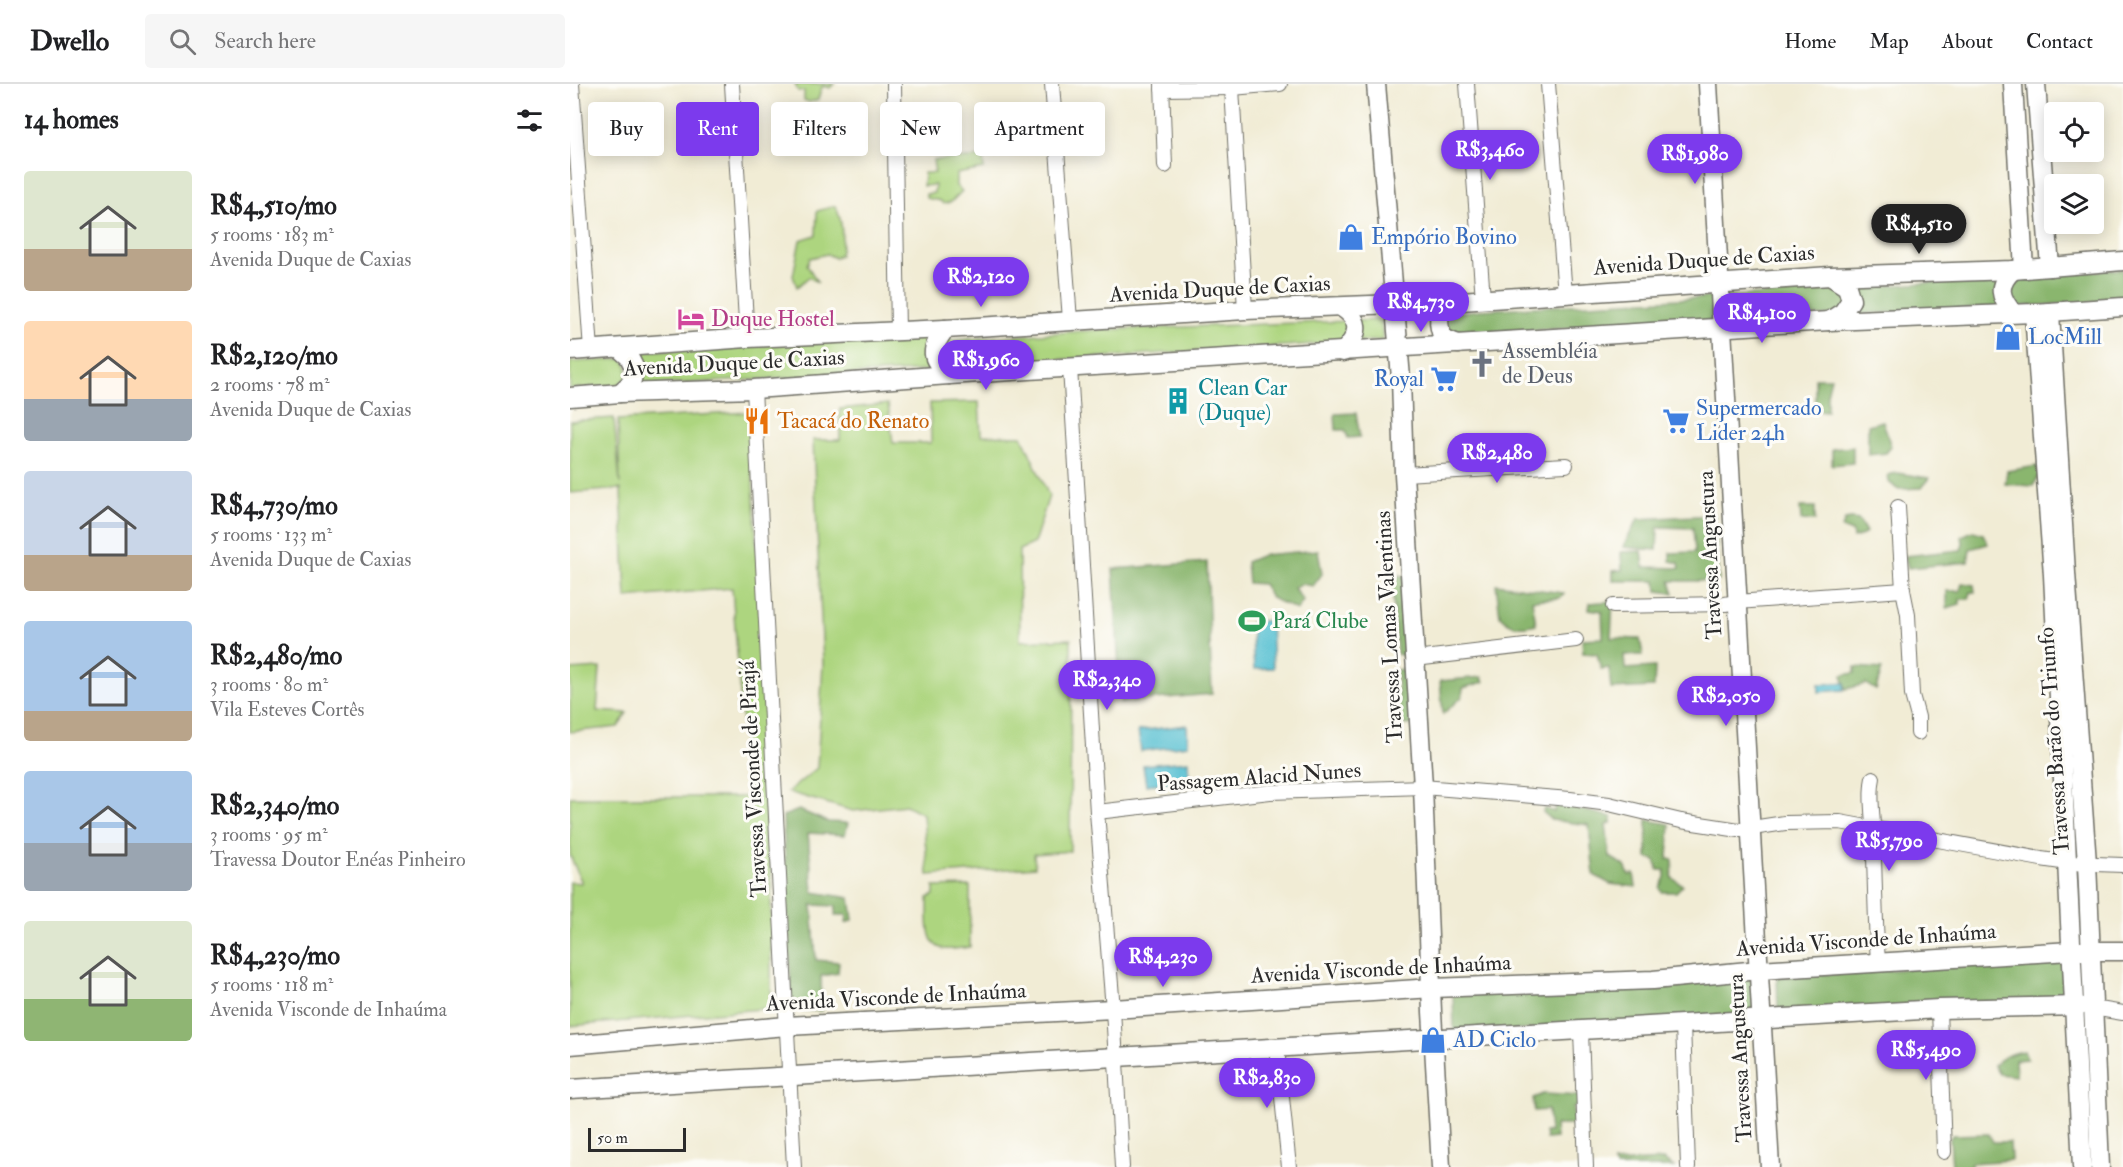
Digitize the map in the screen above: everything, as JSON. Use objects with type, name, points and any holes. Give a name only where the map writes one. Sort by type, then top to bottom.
[{"type":"street","points":[[572,84],[591,350]]},
{"type":"street","points":[[732,84],[747,338]]},
{"type":"street","points":[[894,84],[898,332]]},
{"type":"street","points":[[1052,84],[1070,320]]},
{"type":"street","points":[[1165,166],[1162,86],[1232,88],[1280,84]]},
{"type":"street","name":"Travessa Lomas Valentinas","points":[[1376,84],[1399,348],[1441,1167]]},
{"type":"street","points":[[1467,84],[1483,299]]},
{"type":"street","points":[[1548,84],[1564,294]]},
{"type":"street","name":"Travessa Angustura","points":[[1708,84],[1770,1167]]},
{"type":"street","points":[[2013,84],[2018,270],[2004,279],[2001,292],[2013,313]]},
{"type":"street","points":[[2036,84],[2050,267]]},
{"type":"street","points":[[1232,88],[1245,310]]},
{"type":"street","name":"Avenida Duque de Caxias","points":[[570,351],[747,338],[898,332],[1245,310],[1446,302],[1830,276],[2018,270],[2123,261]]},
{"type":"street","points":[[1829,321],[1843,312],[1851,300],[1847,287],[1830,276]]},
{"type":"street","points":[[1446,302],[1439,313],[1438,326],[1443,338],[1458,344]]},
{"type":"street","points":[[1341,307],[1352,314],[1356,324],[1355,339],[1343,352]]},
{"type":"street","name":"Avenida Duque de Caxias","points":[[570,397],[620,393],[754,389],[1829,321],[2042,313],[2123,307]]},
{"type":"street","name":"Travessa Barão do Triunfo","points":[[2042,313],[2061,428],[2066,494],[2068,863],[2071,951],[2082,1007],[2100,1167]]},
{"type":"street","name":"Travessa Barão do Triunfo","points":[[2042,313],[2066,583],[2087,863],[2090,951],[2082,1007],[2082,1167]]},
{"type":"street","points":[[945,329],[937,341],[933,355],[937,365],[949,375]]},
{"type":"street","points":[[619,348],[629,357],[635,369],[632,383],[620,393]]},
{"type":"street","points":[[1070,368],[1097,812],[1113,1009],[1122,1167]]},
{"type":"street","name":"Travessa Visconde de Pirajá","points":[[754,389],[794,1167]]},
{"type":"street","points":[[1404,474],[1566,465]]},
{"type":"street","points":[[1898,507],[1903,590],[1908,615],[1912,695],[1918,717],[1918,733]]},
{"type":"street","points":[[1613,606],[1725,604],[1903,590]]},
{"type":"street","points":[[1416,659],[1576,640]]},
{"type":"street","points":[[1873,778],[1871,798],[1878,962]]},
{"type":"street","name":"Passagem Alacid Nunes","points":[[1097,812],[1270,792],[1423,787],[1609,804],[1739,830],[1818,821],[1840,822],[2014,855],[2068,863],[2123,865]]},
{"type":"street","name":"Avenida Visconde de Inhaúma","points":[[570,1046],[787,1026],[1113,1009],[1433,988],[1653,980],[1759,969],[2071,951],[2123,951]]},
{"type":"street","points":[[570,1089],[1939,1009],[2082,1007],[2123,1013]]},
{"type":"street","points":[[1939,1009],[1944,1152]]},
{"type":"street","points":[[1683,1024],[1688,1167]]},
{"type":"street","points":[[1581,1031],[1586,1167]]},
{"type":"street","points":[[1277,1048],[1289,1167]]},
{"type":"green space","points":[[795,84],[834,84],[830,88],[824,86],[818,100],[809,102],[804,100],[804,91],[798,91]]},
{"type":"green space","points":[[983,157],[984,169],[956,174],[956,186],[962,191],[951,202],[943,204],[941,201],[926,198],[926,194],[934,193],[935,185],[923,186],[924,173],[935,173],[933,160]]},
{"type":"green space","points":[[835,206],[842,230],[840,255],[835,258],[827,254],[810,258],[807,265],[818,283],[809,277],[797,287],[793,276],[800,240],[816,235],[817,211]]},
{"type":"green space","points":[[2123,269],[2123,301],[1449,334],[1446,314],[1479,310],[1770,294]]},
{"type":"green space","points":[[1381,320],[1383,340],[950,366],[944,365],[939,348],[944,341],[1097,330]]},
{"type":"green space","points":[[933,337],[934,370],[635,386],[631,352]]},
{"type":"green space","points":[[622,359],[627,365],[627,377],[618,385],[570,389],[570,362]]},
{"type":"green space","points":[[1815,378],[1831,378],[1827,394],[1827,411],[1815,410]]},
{"type":"green space","points":[[979,402],[981,435],[1022,436],[1049,496],[1034,543],[1019,550],[1020,641],[1071,639],[1070,851],[1034,854],[1035,867],[928,875],[923,814],[906,805],[853,811],[788,792],[817,768],[823,663],[813,440],[840,440],[840,409],[888,404],[893,443],[931,443],[930,403]]},
{"type":"green space","points":[[749,412],[771,802],[771,1008],[570,1026],[570,882],[582,883],[570,855],[570,797],[748,797],[732,588],[626,598],[621,489],[570,493],[570,421],[614,418],[620,484],[618,420]]},
{"type":"green space","points":[[1356,413],[1360,437],[1348,438],[1345,430],[1336,430],[1335,414]]},
{"type":"green space","points":[[1883,421],[1891,447],[1886,453],[1868,455],[1868,425]]},
{"type":"green space","points":[[1853,447],[1853,463],[1832,465],[1832,449]]},
{"type":"green space","points":[[2037,466],[2041,473],[2033,486],[2005,484],[2007,471]]},
{"type":"green space","points":[[1897,473],[1929,478],[1922,488],[1897,489],[1889,482],[1888,475]]},
{"type":"green space","points":[[1800,507],[1815,507],[1815,521],[1801,520]]},
{"type":"green space","points":[[1715,515],[1719,581],[1670,581],[1674,593],[1657,591],[1656,581],[1613,581],[1613,571],[1622,570],[1621,552],[1642,551],[1644,567],[1680,568],[1679,563],[1670,561],[1670,553],[1695,552],[1693,528],[1658,527],[1657,550],[1623,547],[1638,519]]},
{"type":"green space","points":[[1845,520],[1859,520],[1866,532],[1863,535],[1853,538],[1852,532],[1842,528]]},
{"type":"green space","points":[[1973,531],[1983,534],[1988,544],[1970,549],[1968,562],[1908,568],[1905,556],[1961,550],[1962,536]]},
{"type":"green space","points":[[1318,550],[1322,574],[1313,586],[1301,584],[1294,588],[1303,601],[1297,610],[1271,598],[1263,584],[1248,583],[1246,562],[1263,555]]},
{"type":"green space","points":[[1207,562],[1212,694],[1121,702],[1113,569]]},
{"type":"green space","points":[[1399,575],[1404,576],[1407,657],[1397,654],[1392,586]]},
{"type":"green space","points":[[1962,583],[1974,585],[1975,592],[1971,592],[1969,599],[1960,599],[1960,604],[1947,608],[1947,591],[1960,591]]},
{"type":"green space","points":[[1496,584],[1564,593],[1560,598],[1532,600],[1536,624],[1516,626],[1500,616]]},
{"type":"green space","points":[[1613,601],[1611,638],[1640,639],[1643,655],[1624,655],[1625,669],[1655,667],[1654,687],[1611,689],[1609,668],[1601,669],[1597,654],[1583,653],[1582,639],[1603,638],[1602,611],[1589,609],[1590,603]]},
{"type":"green space","points":[[1855,667],[1882,669],[1876,690],[1866,684],[1846,689],[1842,675],[1855,673]]},
{"type":"green space","points":[[600,668],[597,711],[627,713],[618,727],[570,732],[570,670]]},
{"type":"green space","points":[[1403,669],[1407,679],[1413,683],[1416,722],[1409,725],[1401,724],[1396,670]]},
{"type":"green space","points":[[1482,677],[1484,682],[1463,688],[1462,697],[1443,714],[1440,681]]},
{"type":"green space","points":[[1556,804],[1612,817],[1611,823],[1606,825],[1610,857],[1625,866],[1629,875],[1634,874],[1636,887],[1610,884],[1594,875],[1589,825],[1552,820],[1543,812],[1544,808],[1554,812]]},
{"type":"green space","points":[[799,810],[828,822],[848,823],[845,835],[808,833],[813,892],[850,898],[853,920],[846,923],[847,915],[835,915],[836,906],[812,905],[816,960],[839,962],[838,973],[821,976],[822,1011],[792,1010],[783,816]]},
{"type":"green space","points":[[1647,820],[1670,824],[1668,859],[1673,860],[1672,878],[1683,885],[1676,892],[1662,892],[1660,888],[1665,877],[1665,870],[1658,870],[1655,860],[1647,858]]},
{"type":"green space","points":[[970,886],[970,947],[945,949],[938,947],[930,936],[928,898],[934,895],[934,887]]},
{"type":"green space","points":[[2068,959],[2072,1001],[1778,1013],[1777,977]]},
{"type":"green space","points":[[1753,974],[1755,1016],[1454,1034],[1453,992]]},
{"type":"green space","points":[[2024,1051],[2027,1059],[2015,1060],[2016,1076],[1999,1074],[1994,1066],[2001,1059]]},
{"type":"green space","points":[[1543,1094],[1581,1096],[1581,1104],[1573,1108],[1574,1125],[1555,1125],[1556,1138],[1546,1139],[1545,1132],[1550,1132],[1548,1110],[1534,1111],[1533,1098]]},
{"type":"green space","points":[[1989,1134],[1993,1142],[2010,1142],[2011,1160],[1971,1163],[1971,1167],[1952,1167],[1950,1139],[1952,1135]]},
{"type":"green space","points":[[1663,1160],[1674,1167],[1616,1167],[1613,1163]]},
{"type":"water","points":[[1271,620],[1273,668],[1254,669],[1251,622]]},
{"type":"water","points":[[1845,683],[1844,690],[1819,692],[1819,684]]},
{"type":"water","points":[[1187,725],[1188,745],[1141,751],[1138,731]]},
{"type":"water","points":[[1188,761],[1190,780],[1146,785],[1143,765]]},
{"type":"place","name":"Empório Bovino","points":[[1351,237]]},
{"type":"place","name":"Duque Hostel","points":[[691,319]]},
{"type":"place","name":"LocMill","points":[[2008,337]]},
{"type":"place","name":"Assembléia de Deus","points":[[1482,364]]},
{"type":"place","name":"Royal","points":[[1444,379]]},
{"type":"place","name":"Clean Car (Duque)","points":[[1178,401]]},
{"type":"place","name":"Tacacá do Renato","points":[[757,421]]},
{"type":"place","name":"Supermercado Lider 24h","points":[[1676,421]]},
{"type":"place","name":"Pará Clube","points":[[1252,621]]},
{"type":"place","name":"AD Ciclo","points":[[1433,1040]]}]
